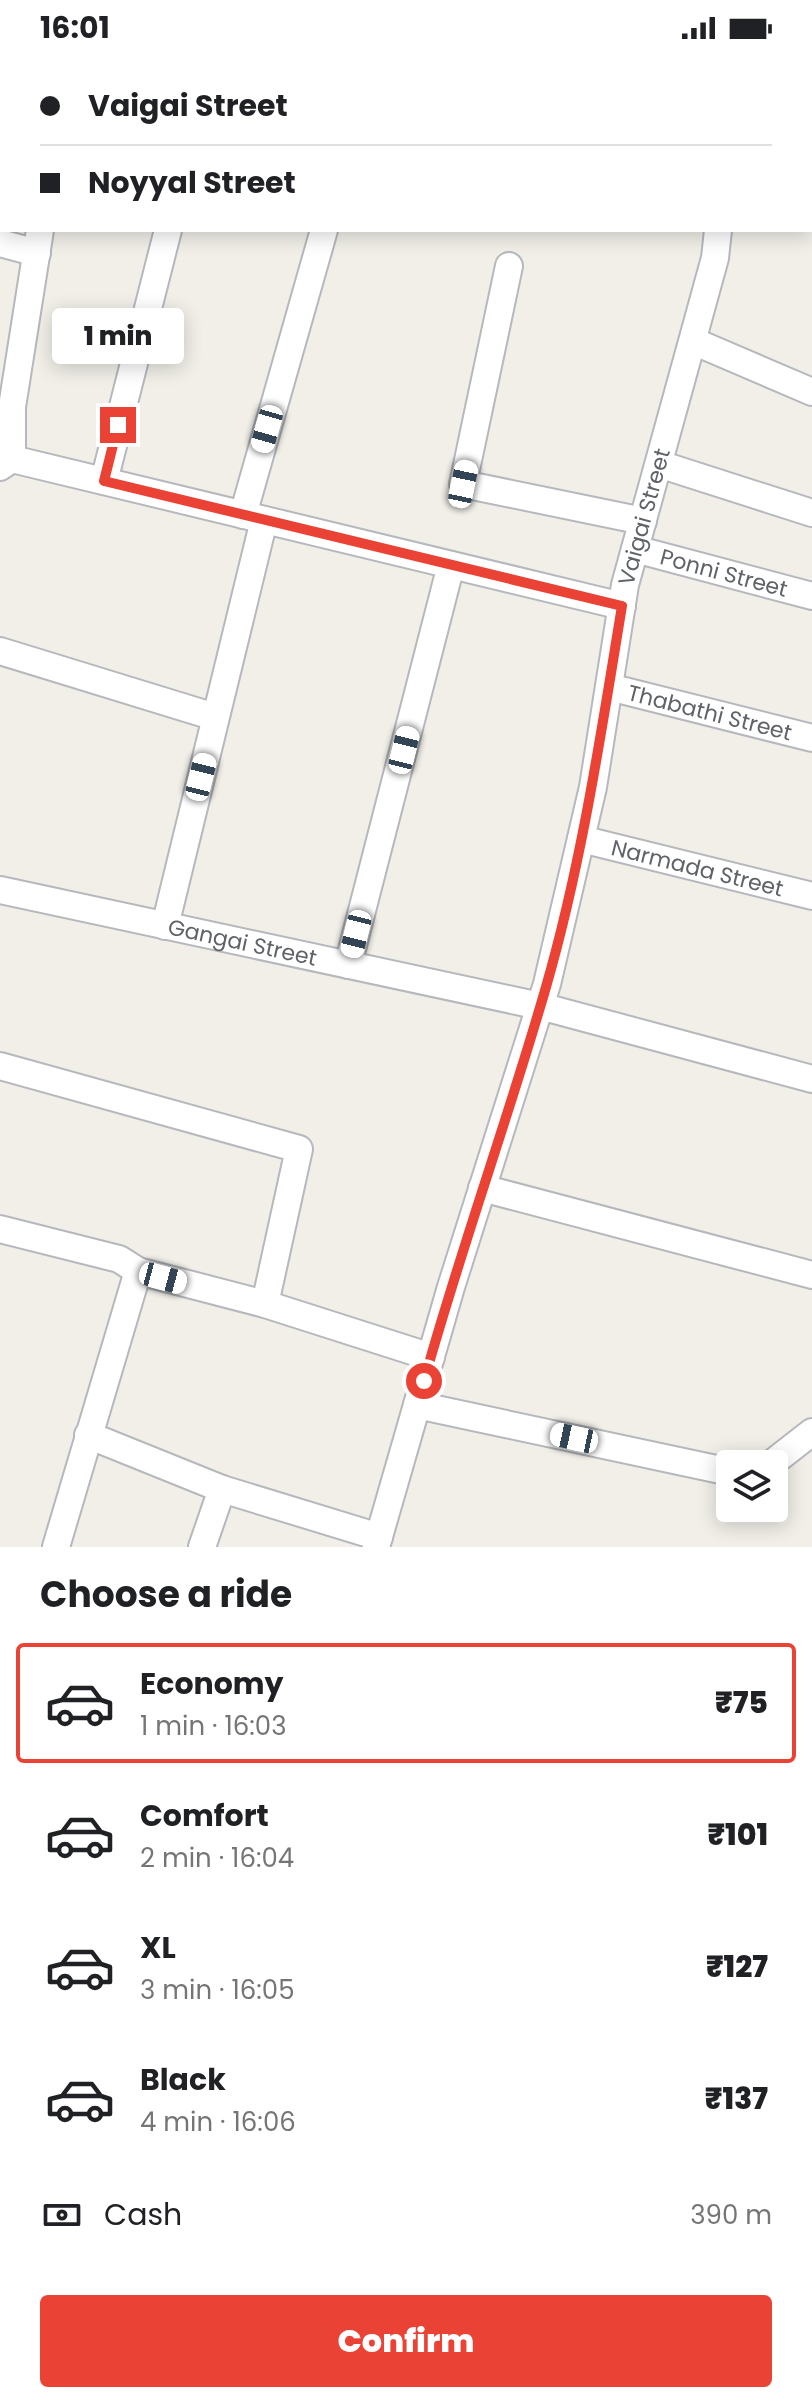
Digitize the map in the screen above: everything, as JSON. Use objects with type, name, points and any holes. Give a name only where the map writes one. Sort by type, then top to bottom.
[{"type":"street","points":[[104,481],[167,232]]},
{"type":"street","points":[[165,926],[215,717],[253,517],[324,232]]},
{"type":"street","name":"Vaigai Street","points":[[378,1542],[482,1188],[540,1006],[593,787],[622,606],[635,549],[715,258],[718,232]]},
{"type":"street","points":[[0,243],[38,242],[6,405],[6,463],[104,481],[622,606]]},
{"type":"street","points":[[509,266],[463,484],[643,521]]},
{"type":"street","points":[[693,341],[812,392]]},
{"type":"street","points":[[659,464],[812,513]]},
{"type":"street","name":"Ponni Street","points":[[635,549],[812,596]]},
{"type":"street","points":[[348,965],[451,565]]},
{"type":"street","points":[[0,651],[215,717]]},
{"type":"street","name":"Thabathi Street","points":[[609,687],[812,738]]},
{"type":"street","name":"Narmada Street","points":[[581,839],[812,896]]},
{"type":"street","name":"Gangai Street","points":[[0,890],[540,1006],[812,1079]]},
{"type":"street","points":[[0,1066],[299,1149],[265,1304]]},
{"type":"street","points":[[482,1188],[812,1275]]},
{"type":"street","points":[[0,1229],[119,1259],[138,1271],[265,1304],[431,1357]]},
{"type":"street","points":[[56,1547],[138,1271]]},
{"type":"street","points":[[417,1405],[716,1469]]},
{"type":"street","points":[[788,1451],[812,1432]]},
{"type":"street","points":[[88,1435],[222,1489],[378,1542]]},
{"type":"street","points":[[202,1547],[222,1489]]},
{"type":"route","points":[[118,425],[104,481],[622,606],[593,787],[547,984],[424,1381]]}]
